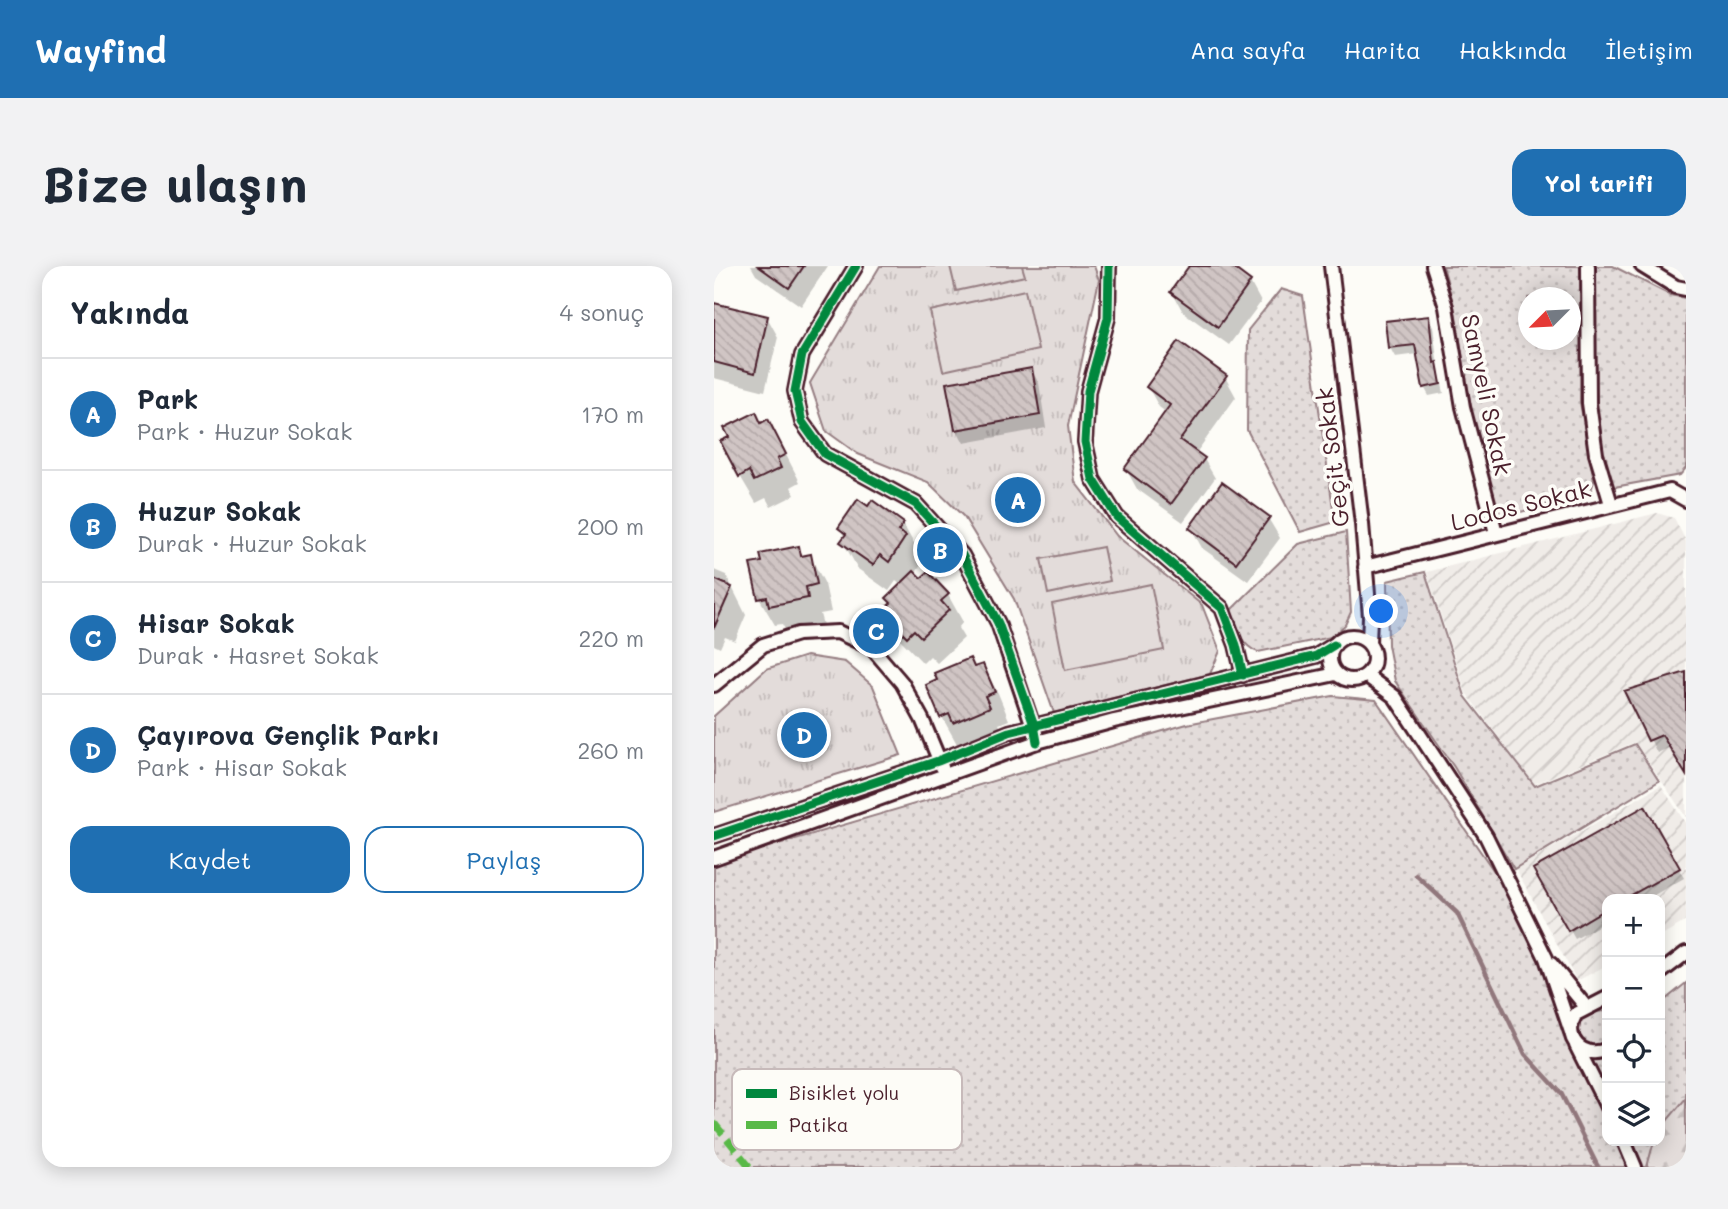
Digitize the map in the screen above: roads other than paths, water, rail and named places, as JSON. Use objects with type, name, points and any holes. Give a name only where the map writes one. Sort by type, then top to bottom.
[{"type":"street","points":[[856,266],[802,355],[795,391],[802,422],[825,454],[916,504],[962,555],[998,623],[1034,725],[1037,742]]},
{"type":"street","points":[[1109,266],[1108,318],[1088,391],[1084,442],[1093,479],[1117,517],[1222,608],[1236,645],[1243,674]]},
{"type":"street","name":"Geçit Sokak","points":[[1331,266],[1362,524],[1370,617],[1369,643]]},
{"type":"street","name":"Samyeli Sokak","points":[[1433,266],[1446,307],[1463,407],[1496,533]]},
{"type":"street","points":[[1588,266],[1589,403],[1596,454],[1611,504]]},
{"type":"street","points":[[1642,266],[1676,287],[1686,289]]},
{"type":"street","name":"Lodos Sokak","points":[[1365,567],[1670,491],[1686,500]]},
{"type":"street","points":[[714,685],[763,645],[798,634],[838,632],[872,648],[902,682],[947,776]]},
{"type":"street","points":[[714,836],[938,761],[1009,732],[1316,656],[1348,636],[1363,638],[1373,649],[1374,663],[1367,676],[1353,681],[1336,674],[1114,721],[1037,742],[714,858]]},
{"type":"street","points":[[1334,645],[1330,657],[1336,674]]},
{"type":"street","points":[[1367,676],[1395,697],[1486,836],[1546,958],[1573,1038],[1602,1097]]},
{"type":"street","points":[[1665,969],[1686,953]]},
{"type":"street","points":[[1546,958],[1586,1007]]},
{"type":"street","points":[[1602,1000],[1586,1007],[1573,1020],[1573,1038],[1588,1052],[1602,1051]]},
{"type":"street","points":[[1586,1007],[1602,1008]]},
{"type":"street","points":[[1625,1146],[1635,1167]]},
{"type":"waterway","points":[[1416,875],[1457,913],[1525,1054],[1561,1093],[1598,1167]]},
{"type":"place","name":"Park","points":[[1018,500]]},
{"type":"place","name":"Huzur Sokak","points":[[940,550]]},
{"type":"place","name":"Hisar Sokak","points":[[876,631]]},
{"type":"place","name":"Çayırova Gençlik Parkı","points":[[804,735]]}]
